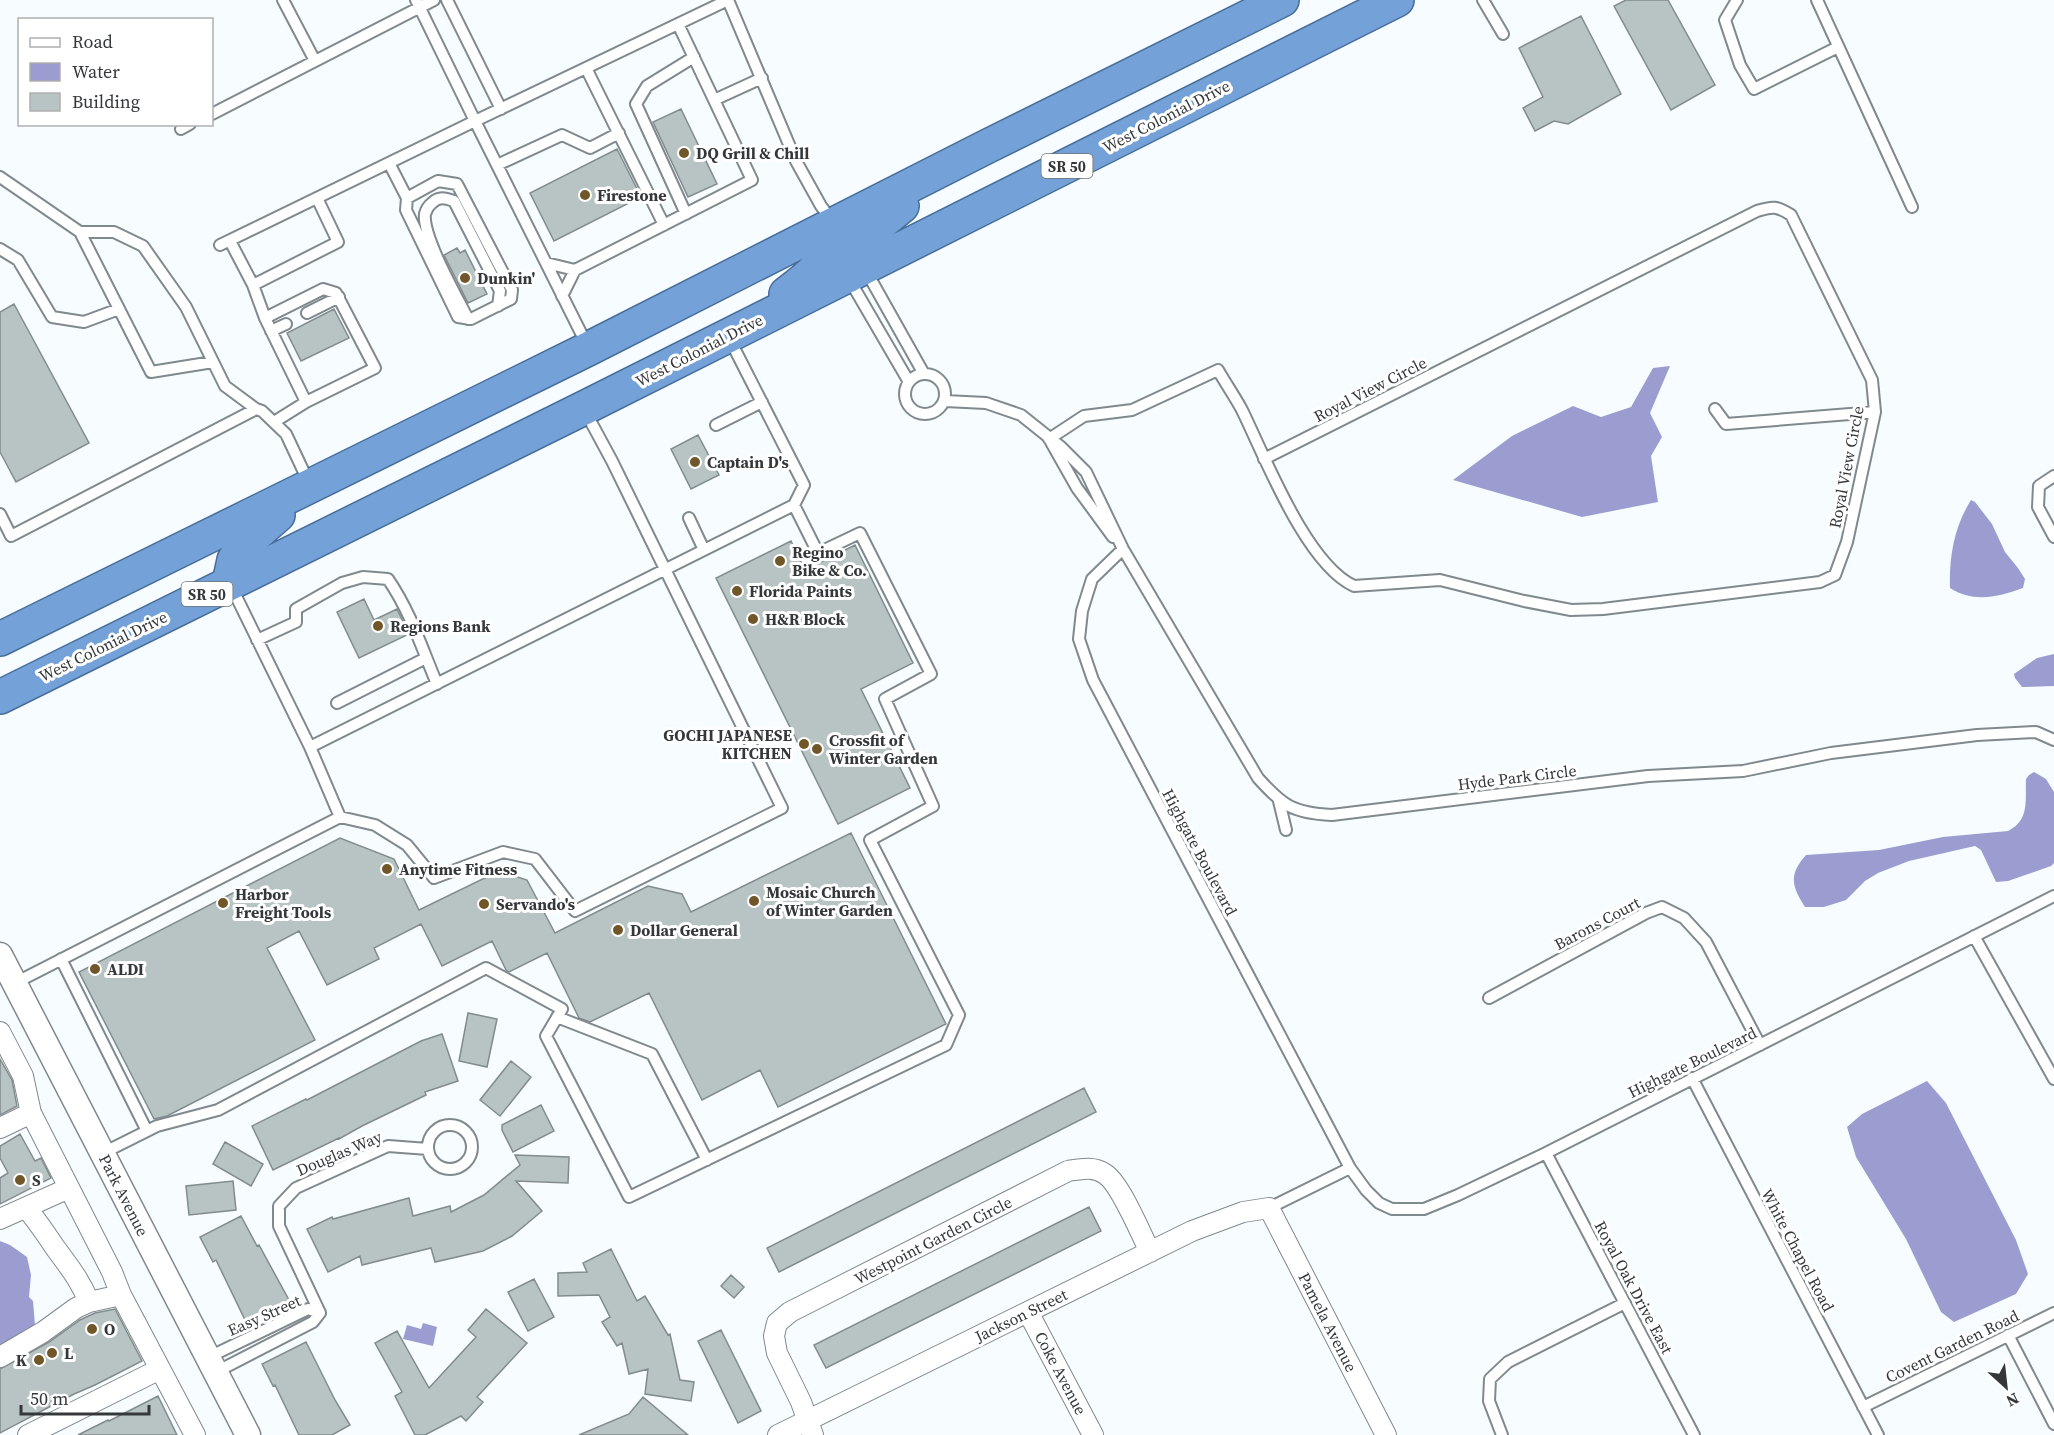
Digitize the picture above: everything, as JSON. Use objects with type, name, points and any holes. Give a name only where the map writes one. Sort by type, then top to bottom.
[{"type":"highway","points":[[0,639],[588,349],[1282,0]]},
{"type":"highway","name":"West Colonial Drive","points":[[0,697],[584,408],[1397,0]]},
{"type":"highway","points":[[856,272],[865,236],[954,163]]},
{"type":"highway","points":[[733,333],[816,271],[829,250],[835,225]]},
{"type":"highway","points":[[229,583],[234,560],[246,543],[311,487]]},
{"type":"street","name":"Park Avenue","points":[[0,955],[248,1435]]},
{"type":"street","points":[[2,1038],[24,1076],[32,1113],[112,1272],[121,1295],[195,1435]]},
{"type":"street","points":[[0,1128],[32,1113]]},
{"type":"street","name":"Westpoint Garden Circle","points":[[810,1428],[801,1402],[777,1353],[774,1336],[777,1323],[790,1312],[1068,1171],[1087,1167],[1105,1173],[1116,1185],[1150,1252]]},
{"type":"street","points":[[0,1219],[69,1188]]},
{"type":"street","points":[[26,1208],[72,1269],[89,1302]]},
{"type":"street","name":"Jackson Street","points":[[778,1435],[810,1428],[1028,1312],[1192,1231],[1243,1212],[1269,1208]]},
{"type":"street","name":"Pamela Avenue","points":[[1269,1208],[1386,1435]]},
{"type":"street","points":[[0,1357],[43,1332],[76,1308],[89,1302],[121,1295]]},
{"type":"street","name":"Coke Avenue","points":[[1028,1312],[1093,1435]]},
{"type":"street","points":[[28,1435],[160,1369]]},
{"type":"lane","points":[[283,0],[315,61]]},
{"type":"lane","points":[[213,113],[418,4],[434,0]]},
{"type":"lane","points":[[447,0],[501,109]]},
{"type":"lane","points":[[306,402],[265,318],[253,285],[225,243],[728,0],[796,161],[821,206],[835,225]]},
{"type":"lane","points":[[1483,0],[1503,34]]},
{"type":"lane","points":[[1737,0],[1725,20],[1740,65],[1754,89],[1838,47]]},
{"type":"lane","points":[[1817,0],[1912,207]]},
{"type":"lane","points":[[418,4],[588,349]]},
{"type":"lane","points":[[562,296],[575,270],[752,180],[678,24]]},
{"type":"lane","points":[[686,214],[636,104],[647,86],[693,57]]},
{"type":"lane","points":[[586,68],[664,225]]},
{"type":"lane","points":[[714,100],[762,78]]},
{"type":"lane","points":[[497,165],[562,135],[590,148],[619,134]]},
{"type":"lane","points":[[389,163],[407,198],[406,210],[458,316],[471,319],[511,299],[512,290],[457,184],[438,181],[407,198]]},
{"type":"lane","points":[[0,177],[80,232],[151,372],[213,362]]},
{"type":"lane","points":[[468,319],[432,245],[426,227],[425,215],[428,206],[436,199],[445,197],[454,201],[500,291],[498,306]]},
{"type":"lane","points":[[253,285],[338,242],[317,198]]},
{"type":"lane","name":"Royal View Circle","points":[[1049,439],[1084,416],[1132,410],[1218,370],[1241,410],[1263,459],[1299,526],[1332,571],[1342,580],[1354,586],[1440,580],[1571,610],[1603,609],[1820,582],[1835,575],[1847,542],[1875,412],[1872,380],[1791,215],[1779,207],[1767,208],[1263,459]]},
{"type":"lane","points":[[80,232],[114,232],[143,246],[156,261],[186,307],[225,386],[262,411],[286,434],[311,487]]},
{"type":"lane","points":[[0,249],[18,260],[52,317],[84,322],[119,309]]},
{"type":"lane","points":[[546,264],[575,270]]},
{"type":"lane","points":[[856,272],[924,374]]},
{"type":"lane","points":[[856,272],[909,382]]},
{"type":"lane","points":[[265,318],[323,289],[336,293],[375,368],[306,402],[274,422]]},
{"type":"lane","points":[[307,313],[339,297]]},
{"type":"lane","points":[[271,331],[286,324]]},
{"type":"lane","points":[[310,747],[794,505],[804,485],[762,402],[733,333]]},
{"type":"lane","points":[[924,374],[930,374],[942,381],[946,394],[941,407],[929,414],[915,412],[910,408],[904,395],[909,382],[915,376],[924,374]]},
{"type":"lane","name":"Hyde Park Circle","points":[[945,401],[986,403],[1021,416],[1049,439],[1077,488],[1123,549],[1258,777],[1279,801],[1306,814],[1332,815],[1648,776],[1743,771],[1831,753],[1977,735],[2036,732],[2054,740]]},
{"type":"lane","points":[[716,425],[762,402]]},
{"type":"lane","points":[[15,983],[339,817],[375,825],[407,845],[434,878],[503,852],[536,859],[575,911],[782,808],[666,569],[584,408]]},
{"type":"lane","points":[[0,514],[11,536],[256,409]]},
{"type":"lane","points":[[1714,409],[1726,424],[1875,412]]},
{"type":"lane","points":[[2054,476],[2040,486],[2038,507],[2054,537]]},
{"type":"lane","points":[[103,1153],[158,1126],[218,1110],[486,968],[562,1009],[546,1036],[629,1197],[946,1045],[959,1015],[870,840],[933,806],[885,699],[931,674],[860,533],[818,553],[794,505]]},
{"type":"lane","points":[[689,518],[704,550]]},
{"type":"lane","name":"Highgate Boulevard","points":[[1123,549],[1092,579],[1082,611],[1079,639],[1093,680],[1350,1168],[1366,1191],[1379,1203],[1392,1209],[1424,1209],[1458,1195],[1546,1153],[2054,896]]},
{"type":"lane","points":[[257,640],[296,622],[296,609],[342,583],[363,577],[388,579],[400,597],[423,644],[436,684]]},
{"type":"lane","points":[[229,583],[310,747],[339,817]]},
{"type":"lane","points":[[337,703],[426,658]]},
{"type":"lane","points":[[1279,801],[1286,830]]},
{"type":"lane","name":"Barons Court","points":[[1489,998],[1646,913],[1662,907],[1684,918],[1706,942],[1760,1045]]},
{"type":"lane","points":[[1974,936],[2054,1079]]},
{"type":"lane","points":[[61,959],[147,1131]]},
{"type":"lane","points":[[557,1017],[652,1054],[707,1160]]},
{"type":"lane","name":"White Chapel Road","points":[[1692,1078],[1878,1435]]},
{"type":"lane","points":[[451,1125],[464,1131],[471,1144],[468,1158],[464,1163],[452,1168],[445,1168],[433,1161],[428,1149],[431,1135],[443,1126],[451,1125]]},
{"type":"lane","name":"Douglas Way","points":[[320,1313],[279,1226],[279,1206],[296,1188],[388,1146],[428,1149]]},
{"type":"lane","name":"Royal Oak Drive East","points":[[1546,1153],[1694,1435]]},
{"type":"lane","points":[[1269,1208],[1350,1168]]},
{"type":"lane","points":[[1502,1435],[1489,1401],[1490,1379],[1508,1362],[1625,1303]]},
{"type":"lane","name":"Easy Street","points":[[308,1309],[320,1313],[313,1322],[212,1364],[308,1309]]},
{"type":"lane","name":"Covent Garden Road","points":[[1863,1407],[2054,1312]]},
{"type":"lane","points":[[2008,1335],[2054,1424]]},
{"type":"water","points":[[1670,366],[1650,413],[1662,437],[1651,456],[1658,502],[1582,517],[1453,480],[1512,436],[1573,406],[1601,417],[1631,407],[1653,368]]},
{"type":"water","points":[[1971,500],[1992,524],[2005,552],[2025,579],[2023,588],[1995,596],[1977,597],[1959,593],[1950,588],[1950,565],[1954,542],[1960,521]]},
{"type":"water","points":[[2054,654],[2054,686],[2022,687],[2014,674],[2037,658]]},
{"type":"water","points":[[2034,772],[2046,779],[2054,792],[2054,863],[2051,866],[2008,881],[1996,882],[1981,850],[1975,846],[1909,861],[1878,873],[1865,881],[1846,900],[1824,907],[1805,907],[1800,900],[1794,880],[1797,868],[1806,855],[1879,850],[1943,837],[2008,831],[2020,821],[2023,815],[2026,802],[2026,779]]},
{"type":"water","points":[[1927,1081],[1946,1103],[2016,1240],[2028,1274],[2016,1294],[1954,1322],[1941,1312],[1906,1239],[1856,1157],[1847,1127],[1862,1114]]},
{"type":"water","points":[[0,1241],[27,1257],[31,1275],[29,1297],[33,1301],[35,1325],[0,1349]]},
{"type":"water","points":[[423,1323],[437,1327],[433,1346],[403,1339],[407,1325],[421,1329]]},
{"type":"building","points":[[1626,0],[1668,0],[1715,85],[1671,110],[1614,6]]},
{"type":"building","points":[[1581,16],[1621,94],[1568,124],[1554,121],[1535,131],[1523,108],[1543,97],[1519,48]]},
{"type":"building","name":"DQ Grill & Chill","points":[[681,109],[717,184],[688,197],[653,122]]},
{"type":"building","name":"Firestone","points":[[617,149],[641,197],[554,241],[530,193]]},
{"type":"building","name":"Dunkin'","points":[[457,248],[460,253],[465,250],[487,294],[468,303],[444,255]]},
{"type":"building","points":[[14,304],[89,443],[16,482],[0,452],[0,312]]},
{"type":"building","points":[[334,309],[349,338],[301,361],[287,333]]},
{"type":"building","name":"Captain D's","points":[[698,435],[719,475],[691,489],[671,449]]},
{"type":"building","points":[[791,541],[805,570],[855,545],[913,663],[861,689],[910,788],[838,824],[716,578]]},
{"type":"building","name":"Regions Bank","points":[[364,599],[374,620],[397,609],[409,634],[359,658],[337,612]]},
{"type":"building","points":[[851,833],[946,1024],[778,1107],[760,1070],[702,1100],[649,993],[590,1022],[579,1018],[547,953],[509,972],[492,941],[442,966],[421,924],[374,948],[379,959],[327,985],[299,931],[267,948],[315,1040],[167,1116],[154,1119],[79,972],[340,838],[394,859],[419,910],[499,871],[527,880],[555,933],[648,886],[682,894],[691,912]]},
{"type":"building","points":[[468,1013],[497,1019],[487,1067],[459,1061]]},
{"type":"building","points":[[442,1034],[458,1081],[425,1092],[426,1095],[273,1170],[252,1126],[421,1041]]},
{"type":"building","points":[[0,1059],[12,1080],[17,1106],[0,1115]]},
{"type":"building","points":[[511,1061],[531,1077],[500,1116],[480,1100]]},
{"type":"building","points":[[1084,1088],[1096,1112],[779,1272],[767,1248]]},
{"type":"building","points":[[541,1105],[554,1131],[513,1152],[502,1130],[502,1125]]},
{"type":"building","points":[[20,1134],[35,1161],[41,1158],[51,1178],[0,1204],[0,1178],[8,1173],[0,1158],[0,1146]]},
{"type":"building","points":[[225,1142],[263,1164],[251,1186],[213,1164]]},
{"type":"building","points":[[515,1155],[569,1157],[568,1183],[516,1181],[542,1211],[512,1236],[483,1251],[435,1262],[431,1248],[362,1265],[360,1256],[328,1272],[307,1229],[332,1217],[333,1219],[409,1198],[413,1216],[450,1206],[451,1212],[484,1195],[520,1165]]},
{"type":"building","points":[[233,1181],[236,1210],[189,1215],[186,1186]]},
{"type":"building","points":[[1089,1207],[1101,1231],[826,1368],[814,1345]]},
{"type":"building","points":[[241,1216],[289,1300],[246,1322],[216,1260],[213,1262],[200,1237]]},
{"type":"building","points":[[611,1249],[637,1301],[645,1296],[668,1335],[670,1334],[680,1380],[694,1382],[691,1401],[645,1394],[648,1369],[629,1374],[622,1343],[617,1346],[602,1322],[610,1317],[599,1295],[558,1296],[558,1273],[587,1272],[583,1263]]},
{"type":"building","points":[[731,1275],[744,1287],[734,1298],[721,1286]]},
{"type":"building","points":[[534,1279],[554,1317],[528,1331],[508,1292]]},
{"type":"building","points":[[115,1309],[142,1361],[0,1433],[0,1369],[49,1342],[80,1320],[95,1313]]},
{"type":"building","points":[[486,1309],[527,1343],[477,1397],[483,1402],[466,1421],[461,1416],[425,1435],[415,1435],[395,1396],[402,1392],[375,1343],[397,1331],[429,1388],[476,1337],[468,1330]]},
{"type":"building","points":[[721,1330],[761,1411],[738,1423],[698,1341]]},
{"type":"building","points":[[306,1342],[350,1425],[332,1435],[299,1435],[275,1385],[273,1386],[262,1364]]},
{"type":"building","points":[[158,1396],[177,1435],[78,1435],[109,1421]]},
{"type":"building","points":[[643,1397],[688,1435],[579,1435],[629,1414]]},
{"type":"place","name":"DQ Grill & Chill","points":[[684,153]]},
{"type":"place","name":"Firestone","points":[[585,195]]},
{"type":"place","name":"Dunkin'","points":[[465,278]]},
{"type":"place","name":"Captain D's","points":[[695,462]]},
{"type":"place","name":"Regino Bike & Co.","points":[[780,561]]},
{"type":"place","name":"Florida Paints","points":[[737,591]]},
{"type":"place","name":"H&R Block","points":[[753,619]]},
{"type":"place","name":"Regions Bank","points":[[378,626]]},
{"type":"place","name":"GOCHI JAPANESE KITCHEN","points":[[804,744]]},
{"type":"place","name":"Crossfit of Winter Garden","points":[[817,749]]},
{"type":"place","name":"Anytime Fitness","points":[[387,869]]},
{"type":"place","name":"Mosaic Church of Winter Garden","points":[[754,901]]},
{"type":"place","name":"Harbor Freight Tools","points":[[223,903]]},
{"type":"place","name":"Servando's","points":[[484,904]]},
{"type":"place","name":"Dollar General","points":[[618,930]]},
{"type":"place","name":"ALDI","points":[[95,969]]},
{"type":"place","name":"S","points":[[20,1180]]},
{"type":"place","name":"O","points":[[92,1329]]},
{"type":"place","name":"L","points":[[52,1353]]},
{"type":"place","name":"K","points":[[39,1360]]}]
